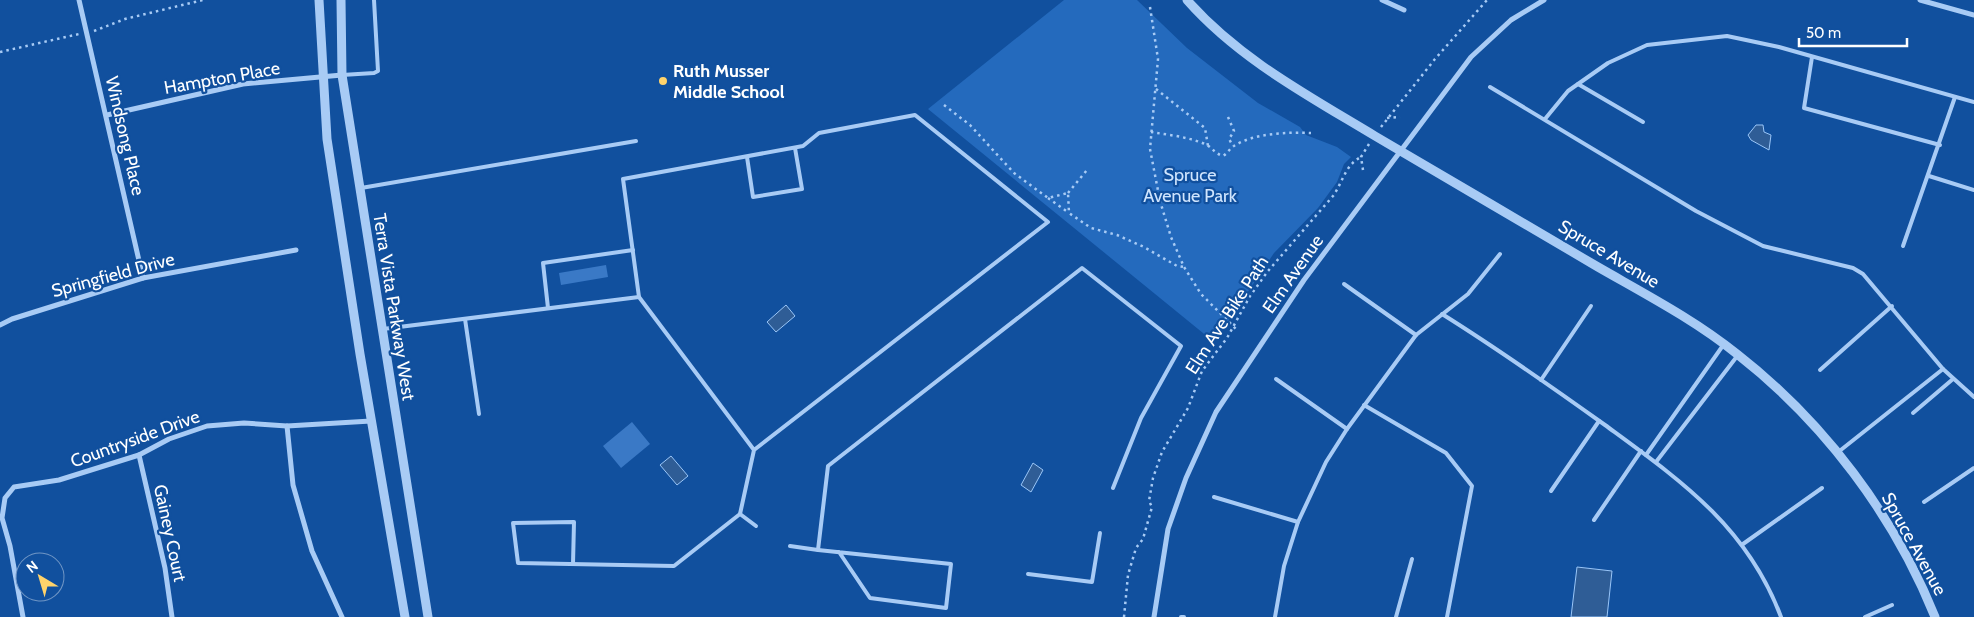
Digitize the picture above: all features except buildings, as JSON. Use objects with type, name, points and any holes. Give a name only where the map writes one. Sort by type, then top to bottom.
[{"type":"street","name":"Windsong Place","points":[[79,0],[143,278]]},
{"type":"street","points":[[320,0],[322,77],[327,139],[371,422],[405,617]]},
{"type":"street","name":"Terra Vista Parkway West","points":[[341,0],[342,75],[428,617]]},
{"type":"street","name":"Spruce Avenue","points":[[1187,0],[1216,29],[1267,70],[1399,151],[1641,292],[1738,354],[1811,422],[1873,500],[1900,543],[1935,617]]},
{"type":"street","points":[[1382,0],[1404,10]]},
{"type":"street","name":"Elm Avenue","points":[[1154,617],[1168,529],[1186,478],[1216,412],[1304,280],[1471,57],[1511,20],[1544,0]]},
{"type":"street","points":[[1920,0],[1974,15]]},
{"type":"street","name":"Hampton Place","points":[[107,115],[243,84],[342,75]]},
{"type":"street","name":"Springfield Drive","points":[[0,325],[12,318],[143,278],[296,250]]},
{"type":"street","name":"Countryside Drive","points":[[23,617],[10,546],[2,518],[5,498],[14,487],[59,480],[139,454],[169,439],[207,426],[244,424],[287,426],[371,422]]},
{"type":"street","points":[[287,426],[292,485],[309,542],[342,617]]},
{"type":"street","name":"Gainey Court","points":[[139,454],[165,568],[172,617]]},
{"type":"lane","points":[[342,75],[374,73],[378,71],[374,0]]},
{"type":"lane","points":[[1545,119],[1568,91],[1608,63],[1647,45],[1685,39],[1727,36],[1779,47],[1974,102]]},
{"type":"lane","points":[[1812,57],[1804,108],[1940,146]]},
{"type":"lane","points":[[1578,84],[1643,122]]},
{"type":"lane","points":[[1490,87],[1696,211],[1763,246],[1853,268],[1863,274],[1943,368],[1974,398]]},
{"type":"lane","points":[[1903,246],[1940,146],[1955,97]]},
{"type":"lane","points":[[573,564],[574,522],[514,524],[518,563],[674,566],[740,514],[754,450],[1048,222],[915,115],[819,133],[803,146],[795,148],[622,179],[639,297],[754,450]]},
{"type":"lane","points":[[359,189],[636,141]]},
{"type":"lane","points":[[747,157],[753,197],[802,189],[795,148]]},
{"type":"lane","points":[[1929,176],[1974,190]]},
{"type":"lane","points":[[548,308],[543,263],[633,250]]},
{"type":"lane","points":[[1275,617],[1284,566],[1298,522],[1326,462],[1347,428],[1416,335],[1468,294],[1500,254]]},
{"type":"lane","points":[[818,550],[828,466],[1082,268],[1182,346],[1141,418],[1113,488]]},
{"type":"lane","points":[[1344,284],[1416,335]]},
{"type":"lane","points":[[381,330],[639,297]]},
{"type":"lane","points":[[1541,380],[1591,306]]},
{"type":"lane","points":[[1820,370],[1892,306]]},
{"type":"lane","points":[[1442,314],[1599,421],[1698,495],[1743,544],[1776,602],[1781,617]]},
{"type":"lane","points":[[465,319],[478,414]]},
{"type":"lane","points":[[1646,455],[1724,344]]},
{"type":"lane","points":[[1656,462],[1738,354]]},
{"type":"lane","points":[[1837,453],[1943,368]]},
{"type":"lane","points":[[1913,412],[1953,379]]},
{"type":"lane","points":[[1276,380],[1347,428]]},
{"type":"lane","points":[[1364,405],[1446,453],[1472,486],[1447,617]]},
{"type":"lane","points":[[1551,491],[1599,421]]},
{"type":"lane","points":[[1594,520],[1641,451]]},
{"type":"lane","points":[[1924,502],[1974,468]]},
{"type":"lane","points":[[1743,544],[1822,488]]},
{"type":"lane","points":[[1214,497],[1298,522]]},
{"type":"lane","points":[[740,514],[756,526]]},
{"type":"lane","points":[[1028,574],[1092,582],[1100,533]]},
{"type":"lane","points":[[790,546],[952,564],[946,608],[870,598],[839,552]]},
{"type":"lane","points":[[1396,617],[1412,559]]},
{"type":"lane","points":[[1865,617],[1892,605]]},
{"type":"path","points":[[99,30],[125,19],[203,0]]},
{"type":"path","points":[[1400,117],[1387,118],[1487,0]]},
{"type":"path","points":[[1150,7],[1158,59],[1150,149],[1160,201],[1184,267],[1201,294],[1238,331]]},
{"type":"path","points":[[0,52],[72,36]]},
{"type":"path","points":[[1156,89],[1205,128],[1208,146]]},
{"type":"path","points":[[944,105],[970,125],[1014,173],[1091,228],[1117,235],[1144,247],[1177,266],[1184,267]]},
{"type":"path","points":[[1228,117],[1234,131],[1230,139],[1233,146]]},
{"type":"path","points":[[1151,132],[1192,140],[1208,146],[1218,155],[1223,156],[1233,146],[1283,132],[1311,133]]},
{"type":"path","name":"Elm Ave Bike Path","points":[[1124,617],[1128,575],[1136,548],[1143,539],[1152,507],[1149,501],[1153,478],[1162,452],[1188,408],[1202,371],[1227,338],[1232,326],[1268,271],[1333,196],[1342,183],[1346,169],[1352,161],[1361,157],[1363,170]]},
{"type":"path","points":[[1048,198],[1068,193],[1087,170]]},
{"type":"path","points":[[1068,193],[1069,213]]},
{"type":"green space","name":"Spruce Avenue Park","points":[[1064,0],[1137,0],[1187,48],[1258,103],[1300,127],[1306,135],[1337,147],[1351,157],[1344,164],[1337,182],[1318,208],[1274,253],[1214,342],[928,109]]},
{"type":"shaded area","points":[[1756,125],[1763,125],[1764,132],[1771,135],[1769,150],[1751,140],[1748,135]]},
{"type":"shaded area","points":[[786,305],[795,316],[776,332],[767,322]]},
{"type":"shaded area","points":[[671,456],[688,476],[677,485],[660,465]]},
{"type":"shaded area","points":[[1033,463],[1043,470],[1031,492],[1021,485]]},
{"type":"shaded area","points":[[1577,567],[1612,571],[1607,617],[1571,617]]},
{"type":"place","name":"Ruth Musser Middle School","points":[[663,81]]}]
